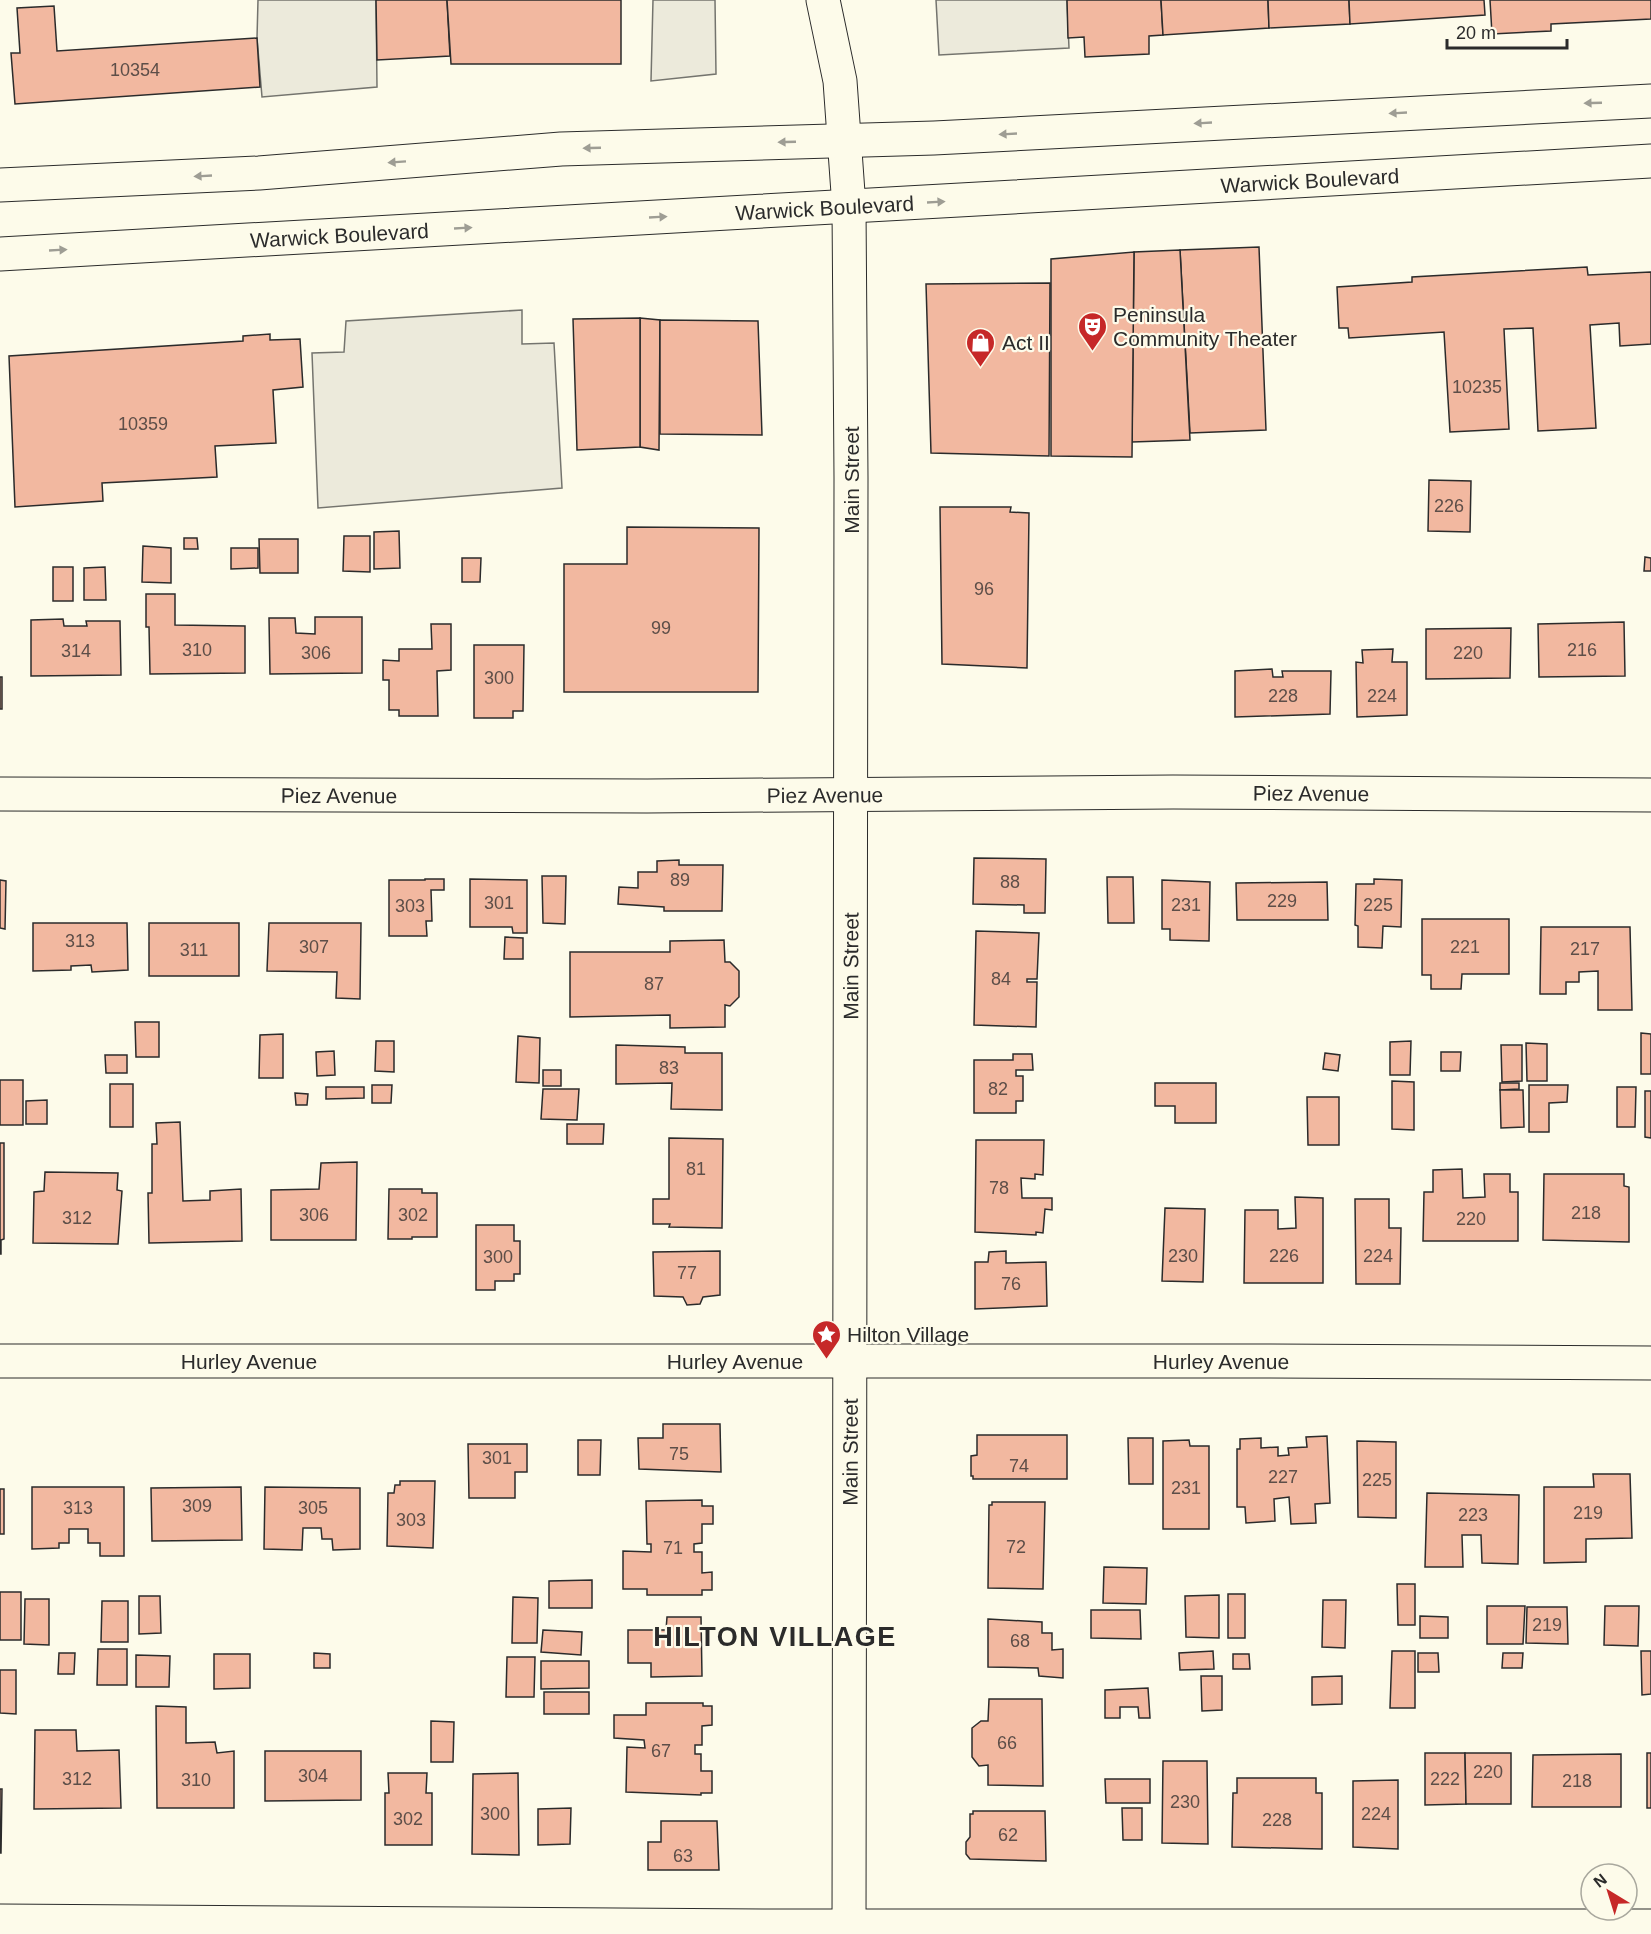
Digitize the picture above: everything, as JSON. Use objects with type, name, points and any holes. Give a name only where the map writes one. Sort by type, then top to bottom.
[{"type":"street","name":"Main Street","points":[[824,0],[840,81],[849,207],[851,467],[849,1930]]},
{"type":"street","points":[[0,185],[259,173],[561,149],[845,140],[1651,101]]},
{"type":"street","name":"Warwick Boulevard","points":[[0,254],[1651,161]]},
{"type":"street","name":"Piez Avenue","points":[[0,794],[548,796],[1185,792],[1651,795]]},
{"type":"street","name":"Hurley Avenue","points":[[0,1361],[1651,1363]]},
{"type":"street","points":[[0,1921],[849,1930],[1651,1926]]},
{"type":"shaded area","points":[[258,0],[376,0],[377,87],[262,97],[257,38]]},
{"type":"shaded area","points":[[653,0],[715,0],[716,74],[651,81]]},
{"type":"shaded area","points":[[936,0],[1067,0],[1069,48],[939,55]]},
{"type":"shaded area","points":[[522,310],[522,344],[554,343],[562,488],[318,508],[312,353],[344,352],[346,321]]},
{"type":"building","points":[[376,0],[447,0],[450,56],[377,60]]},
{"type":"building","points":[[447,0],[621,0],[621,64],[451,64]]},
{"type":"building","points":[[1067,0],[1161,0],[1163,35],[1149,36],[1149,54],[1085,57],[1084,37],[1068,38]]},
{"type":"building","points":[[1161,0],[1268,0],[1269,28],[1163,35]]},
{"type":"building","points":[[1268,0],[1349,0],[1350,24],[1269,28]]},
{"type":"building","points":[[1349,0],[1484,0],[1485,15],[1350,24]]},
{"type":"building","points":[[1490,0],[1651,0],[1651,19],[1551,24],[1551,31],[1492,34]]},
{"type":"building","points":[[54,6],[57,51],[257,38],[260,87],[15,104],[11,53],[20,53],[17,8]]},
{"type":"building","points":[[1259,247],[1266,430],[1190,433],[1180,250]]},
{"type":"building","points":[[1180,250],[1190,440],[1132,442],[1134,252]]},
{"type":"building","name":"Peninsula Community Theater","points":[[1134,252],[1132,457],[1051,456],[1051,259]]},
{"type":"building","points":[[1587,267],[1588,275],[1651,272],[1651,344],[1620,346],[1619,323],[1590,325],[1596,428],[1538,431],[1533,328],[1504,329],[1509,429],[1450,432],[1444,332],[1349,338],[1348,328],[1339,328],[1337,287],[1412,282],[1412,277]]},
{"type":"building","points":[[1050,283],[1049,456],[931,453],[926,284]]},
{"type":"building","points":[[640,318],[660,320],[659,450],[640,447]]},
{"type":"building","points":[[640,318],[640,447],[577,450],[573,319]]},
{"type":"building","points":[[660,320],[758,321],[762,435],[660,434]]},
{"type":"building","points":[[270,334],[270,340],[300,339],[303,387],[273,390],[276,443],[215,446],[217,477],[102,483],[103,501],[15,507],[9,356],[243,341],[243,336]]},
{"type":"building","points":[[1429,480],[1471,481],[1470,532],[1428,531]]},
{"type":"building","points":[[940,507],[1011,507],[1010,512],[1029,513],[1027,668],[942,664]]},
{"type":"building","points":[[627,527],[759,528],[758,692],[564,692],[564,564],[627,564]]},
{"type":"building","points":[[399,531],[400,568],[374,569],[374,532]]},
{"type":"building","points":[[344,536],[370,536],[370,572],[343,571]]},
{"type":"building","points":[[184,538],[197,538],[198,549],[184,549]]},
{"type":"building","points":[[259,539],[298,539],[298,573],[260,573]]},
{"type":"building","points":[[143,546],[171,548],[171,583],[142,582]]},
{"type":"building","points":[[231,548],[258,548],[258,568],[231,569]]},
{"type":"building","points":[[1645,557],[1651,558],[1651,571],[1644,571]]},
{"type":"building","points":[[462,558],[481,558],[480,582],[462,582]]},
{"type":"building","points":[[53,567],[73,567],[73,601],[53,601]]},
{"type":"building","points":[[105,567],[106,600],[84,600],[84,568]]},
{"type":"building","points":[[146,594],[175,594],[175,625],[245,626],[245,673],[150,674]]},
{"type":"building","points":[[315,617],[362,617],[362,673],[270,674],[269,618],[295,618],[296,633],[315,634]]},
{"type":"building","points":[[63,619],[64,626],[87,626],[86,621],[120,621],[121,675],[31,676],[31,620]]},
{"type":"building","points":[[1624,622],[1625,676],[1539,677],[1538,624]]},
{"type":"building","points":[[431,624],[451,624],[451,670],[437,671],[438,716],[399,716],[399,710],[389,710],[389,680],[383,680],[383,660],[399,661],[399,649],[432,649]]},
{"type":"building","points":[[1511,628],[1510,678],[1426,679],[1426,629]]},
{"type":"building","points":[[474,645],[524,645],[523,711],[513,711],[513,718],[474,718]]},
{"type":"building","points":[[1393,649],[1392,662],[1407,662],[1407,715],[1357,717],[1356,662],[1363,663],[1362,650]]},
{"type":"building","points":[[1272,669],[1273,677],[1283,677],[1282,671],[1331,671],[1330,714],[1235,717],[1235,671]]},
{"type":"building","points":[[0,677],[2,677],[2,709],[0,709]]},
{"type":"building","points":[[974,858],[1046,859],[1045,913],[1024,913],[1024,905],[973,904]]},
{"type":"building","points":[[679,860],[679,865],[723,865],[722,911],[664,911],[664,907],[618,904],[619,887],[638,888],[638,872],[657,872],[657,861]]},
{"type":"building","points":[[542,876],[566,876],[565,924],[543,923]]},
{"type":"building","points":[[1107,877],[1133,877],[1134,923],[1108,923]]},
{"type":"building","points":[[444,879],[444,890],[431,890],[432,921],[426,921],[427,936],[389,936],[389,880]]},
{"type":"building","points":[[470,879],[527,880],[527,933],[513,933],[512,927],[470,927]]},
{"type":"building","points":[[1374,879],[1402,880],[1401,927],[1383,926],[1382,948],[1358,947],[1358,926],[1355,925],[1356,884],[1374,884]]},
{"type":"building","points":[[0,880],[6,881],[5,929],[0,928]]},
{"type":"building","points":[[1162,880],[1210,882],[1209,941],[1170,940],[1170,929],[1162,929]]},
{"type":"building","points":[[1327,882],[1328,920],[1237,920],[1236,883]]},
{"type":"building","points":[[1422,919],[1509,919],[1509,974],[1462,974],[1461,989],[1431,989],[1431,975],[1422,975]]},
{"type":"building","points":[[33,923],[127,923],[128,970],[92,972],[91,965],[71,966],[71,970],[33,971]]},
{"type":"building","points":[[149,923],[239,923],[239,976],[149,976]]},
{"type":"building","points":[[269,923],[361,923],[360,999],[336,998],[337,972],[267,971]]},
{"type":"building","points":[[1541,927],[1630,927],[1632,1010],[1598,1010],[1598,971],[1579,972],[1579,982],[1566,982],[1566,994],[1540,994]]},
{"type":"building","points":[[976,931],[1039,933],[1037,979],[1027,979],[1027,982],[1037,982],[1036,1027],[974,1025]]},
{"type":"building","points":[[505,937],[523,938],[523,959],[504,959]]},
{"type":"building","points":[[724,940],[725,962],[730,962],[739,971],[739,997],[730,1006],[725,1005],[725,1027],[670,1028],[670,1015],[570,1017],[570,952],[670,952],[670,941]]},
{"type":"building","points":[[135,1022],[159,1022],[159,1057],[136,1057]]},
{"type":"building","points":[[1641,1033],[1651,1034],[1651,1074],[1641,1074]]},
{"type":"building","points":[[283,1034],[283,1078],[259,1078],[260,1035]]},
{"type":"building","points":[[518,1036],[540,1038],[539,1083],[516,1082]]},
{"type":"building","points":[[376,1041],[394,1041],[394,1072],[375,1071]]},
{"type":"building","points":[[1411,1041],[1410,1075],[1390,1075],[1390,1042]]},
{"type":"building","points":[[1526,1043],[1547,1044],[1547,1081],[1527,1081]]},
{"type":"building","points":[[616,1045],[685,1047],[685,1053],[722,1053],[722,1110],[671,1109],[672,1083],[616,1084]]},
{"type":"building","points":[[1501,1045],[1522,1045],[1522,1081],[1502,1082]]},
{"type":"building","points":[[334,1051],[335,1075],[317,1076],[316,1052]]},
{"type":"building","points":[[1441,1052],[1461,1052],[1460,1071],[1441,1071]]},
{"type":"building","points":[[1325,1053],[1340,1055],[1338,1071],[1323,1069]]},
{"type":"building","points":[[1013,1054],[1032,1054],[1033,1070],[1016,1070],[1016,1076],[1023,1076],[1023,1101],[1016,1101],[1016,1113],[974,1113],[974,1060],[1013,1060]]},
{"type":"building","points":[[105,1055],[127,1055],[127,1073],[106,1073]]},
{"type":"building","points":[[543,1070],[561,1070],[561,1086],[543,1086]]},
{"type":"building","points":[[0,1080],[23,1080],[23,1125],[0,1125]]},
{"type":"building","points":[[1392,1081],[1414,1082],[1414,1130],[1392,1129]]},
{"type":"building","points":[[1155,1083],[1216,1083],[1216,1123],[1175,1123],[1175,1106],[1155,1106]]},
{"type":"building","points":[[1500,1083],[1519,1083],[1519,1089],[1500,1090]]},
{"type":"building","points":[[110,1084],[133,1084],[133,1127],[110,1127]]},
{"type":"building","points":[[372,1085],[392,1085],[391,1103],[372,1103]]},
{"type":"building","points":[[1529,1085],[1568,1085],[1567,1102],[1549,1103],[1549,1132],[1529,1132]]},
{"type":"building","points":[[326,1087],[364,1087],[364,1098],[326,1099]]},
{"type":"building","points":[[1617,1087],[1636,1087],[1635,1127],[1617,1127]]},
{"type":"building","points":[[543,1089],[579,1089],[577,1120],[541,1119]]},
{"type":"building","points":[[1500,1090],[1523,1090],[1524,1127],[1501,1128]]},
{"type":"building","points":[[1645,1091],[1651,1091],[1651,1138],[1645,1137]]},
{"type":"building","points":[[295,1093],[308,1094],[307,1105],[296,1105]]},
{"type":"building","points":[[1307,1097],[1339,1097],[1339,1145],[1308,1145]]},
{"type":"building","points":[[47,1100],[47,1124],[26,1124],[26,1101]]},
{"type":"building","points":[[180,1122],[183,1201],[210,1200],[210,1191],[241,1189],[242,1241],[149,1243],[148,1193],[152,1193],[152,1144],[157,1144],[156,1123]]},
{"type":"building","points":[[567,1124],[604,1124],[603,1144],[567,1144]]},
{"type":"building","points":[[669,1138],[723,1139],[722,1228],[669,1227],[670,1224],[653,1224],[653,1199],[669,1199]]},
{"type":"building","points":[[976,1140],[1044,1140],[1043,1175],[1035,1174],[1035,1179],[1021,1178],[1022,1198],[1052,1198],[1052,1210],[1045,1209],[1043,1233],[1036,1232],[1036,1235],[975,1232]]},
{"type":"building","points":[[0,1143],[4,1143],[4,1239],[1,1240],[1,1254],[0,1254]]},
{"type":"building","points":[[357,1162],[356,1240],[271,1240],[271,1190],[319,1189],[321,1163]]},
{"type":"building","points":[[1462,1169],[1463,1198],[1485,1197],[1484,1174],[1510,1174],[1510,1192],[1518,1192],[1518,1241],[1423,1241],[1424,1192],[1433,1192],[1433,1170]]},
{"type":"building","points":[[45,1172],[118,1173],[117,1190],[122,1191],[118,1244],[33,1243],[34,1192],[44,1191]]},
{"type":"building","points":[[1544,1174],[1624,1174],[1624,1186],[1629,1187],[1629,1242],[1543,1240]]},
{"type":"building","points":[[389,1189],[422,1189],[422,1193],[437,1193],[437,1237],[388,1239]]},
{"type":"building","points":[[1295,1197],[1323,1198],[1323,1283],[1244,1283],[1245,1210],[1278,1210],[1278,1229],[1296,1228]]},
{"type":"building","points":[[1355,1199],[1389,1199],[1389,1228],[1401,1228],[1400,1284],[1356,1284]]},
{"type":"building","points":[[1165,1208],[1205,1209],[1203,1282],[1162,1281]]},
{"type":"building","points":[[476,1225],[514,1225],[514,1241],[520,1241],[520,1274],[514,1274],[514,1281],[495,1281],[495,1290],[476,1290]]},
{"type":"building","points":[[720,1251],[720,1295],[703,1297],[700,1304],[687,1305],[683,1297],[654,1296],[653,1252]]},
{"type":"building","points":[[1006,1251],[1006,1263],[1046,1262],[1047,1306],[975,1309],[975,1262],[988,1262],[989,1252]]},
{"type":"building","points":[[663,1424],[720,1424],[721,1472],[639,1469],[638,1438],[663,1438]]},
{"type":"building","points":[[977,1435],[1067,1435],[1067,1479],[973,1479],[971,1456],[977,1455]]},
{"type":"building","points":[[1327,1436],[1330,1503],[1315,1504],[1316,1523],[1291,1524],[1289,1497],[1274,1499],[1275,1521],[1246,1523],[1245,1507],[1237,1507],[1237,1449],[1240,1449],[1240,1439],[1261,1438],[1261,1448],[1278,1447],[1278,1456],[1289,1455],[1288,1448],[1307,1447],[1306,1437]]},
{"type":"building","points":[[1128,1438],[1153,1438],[1153,1484],[1129,1484]]},
{"type":"building","points":[[578,1440],[601,1440],[600,1475],[578,1475]]},
{"type":"building","points":[[1189,1440],[1190,1446],[1209,1446],[1209,1529],[1163,1529],[1163,1441]]},
{"type":"building","points":[[1357,1441],[1396,1442],[1396,1518],[1358,1517]]},
{"type":"building","points":[[468,1444],[527,1444],[527,1472],[515,1472],[515,1498],[469,1498]]},
{"type":"building","points":[[1593,1474],[1630,1474],[1632,1538],[1586,1539],[1586,1562],[1544,1563],[1544,1487],[1594,1487]]},
{"type":"building","points":[[400,1481],[435,1481],[433,1548],[387,1546],[388,1493],[394,1493],[395,1485],[400,1485]]},
{"type":"building","points":[[32,1487],[124,1487],[124,1556],[100,1556],[100,1543],[88,1543],[88,1529],[69,1529],[69,1543],[59,1543],[59,1548],[32,1549]]},
{"type":"building","points":[[241,1487],[242,1540],[152,1541],[151,1488]]},
{"type":"building","points":[[265,1487],[360,1488],[360,1549],[333,1550],[332,1539],[322,1539],[321,1528],[303,1528],[302,1550],[264,1549]]},
{"type":"building","points":[[0,1489],[4,1489],[4,1534],[0,1534]]},
{"type":"building","points":[[1427,1493],[1519,1495],[1518,1564],[1482,1563],[1481,1535],[1462,1535],[1463,1567],[1425,1567]]},
{"type":"building","points":[[702,1500],[702,1506],[713,1506],[713,1524],[702,1524],[702,1543],[694,1544],[694,1552],[702,1552],[702,1573],[712,1572],[712,1590],[702,1590],[702,1595],[647,1595],[647,1589],[623,1589],[623,1551],[651,1552],[651,1544],[647,1544],[646,1501]]},
{"type":"building","points":[[992,1502],[1045,1502],[1043,1589],[988,1588],[989,1505],[992,1505]]},
{"type":"building","points":[[1104,1567],[1147,1568],[1146,1604],[1103,1603]]},
{"type":"building","points":[[592,1580],[592,1608],[549,1608],[549,1581]]},
{"type":"building","points":[[1397,1584],[1415,1584],[1415,1625],[1398,1625]]},
{"type":"building","points":[[0,1592],[21,1592],[21,1640],[0,1640]]},
{"type":"building","points":[[1228,1594],[1245,1594],[1245,1638],[1228,1638]]},
{"type":"building","points":[[1219,1595],[1219,1638],[1186,1637],[1185,1596]]},
{"type":"building","points":[[139,1596],[160,1596],[161,1633],[139,1634]]},
{"type":"building","points":[[513,1597],[538,1598],[537,1643],[512,1643]]},
{"type":"building","points":[[25,1599],[49,1599],[49,1645],[24,1644]]},
{"type":"building","points":[[1323,1600],[1346,1600],[1345,1648],[1322,1647]]},
{"type":"building","points":[[102,1601],[128,1601],[128,1642],[101,1642]]},
{"type":"building","points":[[1487,1606],[1525,1606],[1523,1644],[1487,1644]]},
{"type":"building","points":[[1605,1606],[1639,1606],[1638,1646],[1604,1645]]},
{"type":"building","points":[[1527,1607],[1567,1607],[1568,1644],[1526,1643]]},
{"type":"building","points":[[1091,1610],[1140,1610],[1141,1639],[1091,1638]]},
{"type":"building","points":[[1420,1616],[1448,1617],[1448,1638],[1420,1638]]},
{"type":"building","points":[[667,1617],[701,1617],[702,1676],[651,1677],[651,1663],[628,1663],[628,1630],[666,1630]]},
{"type":"building","points":[[988,1619],[1042,1622],[1042,1633],[1052,1633],[1052,1650],[1063,1649],[1063,1678],[1039,1676],[1038,1668],[988,1667]]},
{"type":"building","points":[[543,1630],[582,1632],[581,1655],[541,1652]]},
{"type":"building","points":[[98,1649],[127,1649],[127,1685],[97,1685]]},
{"type":"building","points":[[1213,1651],[1214,1669],[1180,1670],[1179,1653]]},
{"type":"building","points":[[1392,1651],[1415,1651],[1415,1708],[1390,1708]]},
{"type":"building","points":[[1641,1651],[1651,1651],[1651,1694],[1642,1695]]},
{"type":"building","points":[[59,1653],[75,1653],[74,1674],[58,1674]]},
{"type":"building","points":[[314,1653],[330,1654],[330,1668],[314,1668]]},
{"type":"building","points":[[1418,1653],[1438,1653],[1439,1672],[1418,1672]]},
{"type":"building","points":[[1503,1653],[1523,1653],[1522,1668],[1502,1668]]},
{"type":"building","points":[[214,1654],[250,1654],[250,1688],[214,1689]]},
{"type":"building","points":[[1233,1654],[1249,1654],[1250,1669],[1233,1669]]},
{"type":"building","points":[[136,1655],[170,1656],[169,1687],[136,1687]]},
{"type":"building","points":[[507,1657],[535,1657],[534,1697],[506,1697]]},
{"type":"building","points":[[541,1661],[589,1661],[589,1688],[541,1689]]},
{"type":"building","points":[[0,1670],[16,1670],[16,1714],[0,1713]]},
{"type":"building","points":[[1201,1676],[1222,1676],[1222,1710],[1202,1711]]},
{"type":"building","points":[[1342,1676],[1342,1704],[1312,1705],[1312,1677]]},
{"type":"building","points":[[1148,1688],[1150,1718],[1139,1718],[1138,1707],[1120,1707],[1120,1718],[1105,1718],[1105,1690]]},
{"type":"building","points":[[544,1692],[589,1692],[589,1714],[544,1714]]},
{"type":"building","points":[[989,1699],[1042,1699],[1043,1786],[988,1785],[988,1765],[979,1766],[972,1757],[972,1728],[981,1721],[988,1721]]},
{"type":"building","points":[[646,1703],[703,1703],[703,1706],[712,1706],[712,1725],[702,1726],[702,1745],[695,1745],[695,1754],[701,1754],[701,1771],[712,1771],[712,1793],[701,1793],[701,1795],[626,1792],[627,1747],[645,1748],[644,1740],[614,1738],[614,1715],[646,1715]]},
{"type":"building","points":[[156,1706],[186,1707],[186,1743],[215,1742],[217,1753],[234,1751],[234,1808],[157,1808]]},
{"type":"building","points":[[431,1721],[454,1722],[453,1762],[431,1762]]},
{"type":"building","points":[[35,1730],[76,1730],[77,1751],[119,1750],[121,1808],[34,1809]]},
{"type":"building","points":[[265,1751],[361,1751],[361,1800],[265,1801]]},
{"type":"building","points":[[1425,1753],[1465,1753],[1466,1804],[1425,1805]]},
{"type":"building","points":[[1465,1753],[1511,1753],[1511,1804],[1466,1804]]},
{"type":"building","points":[[1647,1753],[1651,1753],[1651,1808],[1647,1808]]},
{"type":"building","points":[[1621,1754],[1621,1807],[1532,1807],[1533,1755]]},
{"type":"building","points":[[1163,1761],[1207,1761],[1208,1844],[1162,1843]]},
{"type":"building","points":[[388,1773],[427,1773],[426,1793],[432,1793],[432,1845],[385,1845],[385,1793],[389,1793]]},
{"type":"building","points":[[518,1773],[519,1855],[472,1854],[473,1774]]},
{"type":"building","points":[[1237,1778],[1316,1778],[1316,1793],[1322,1793],[1322,1849],[1232,1847],[1233,1793],[1237,1793]]},
{"type":"building","points":[[1105,1779],[1150,1779],[1150,1803],[1106,1803]]},
{"type":"building","points":[[1398,1780],[1398,1849],[1353,1847],[1353,1781]]},
{"type":"building","points":[[0,1789],[2,1789],[1,1853],[0,1853]]},
{"type":"building","points":[[571,1808],[570,1844],[538,1845],[538,1809]]},
{"type":"building","points":[[1122,1808],[1142,1808],[1142,1840],[1123,1840]]},
{"type":"building","points":[[973,1811],[1045,1811],[1046,1861],[970,1859],[966,1854],[966,1842],[970,1837],[970,1814],[973,1814]]},
{"type":"building","points":[[661,1821],[717,1821],[719,1870],[648,1870],[648,1842],[661,1842]]},
{"type":"place","name":"Peninsula Community Theater","points":[[1092,352]]},
{"type":"place","name":"Act II","points":[[981,368]]},
{"type":"place","name":"Hilton Village","points":[[826,1360]]},
{"type":"district","name":"HILTON VILLAGE","points":[[775,1637]]}]
